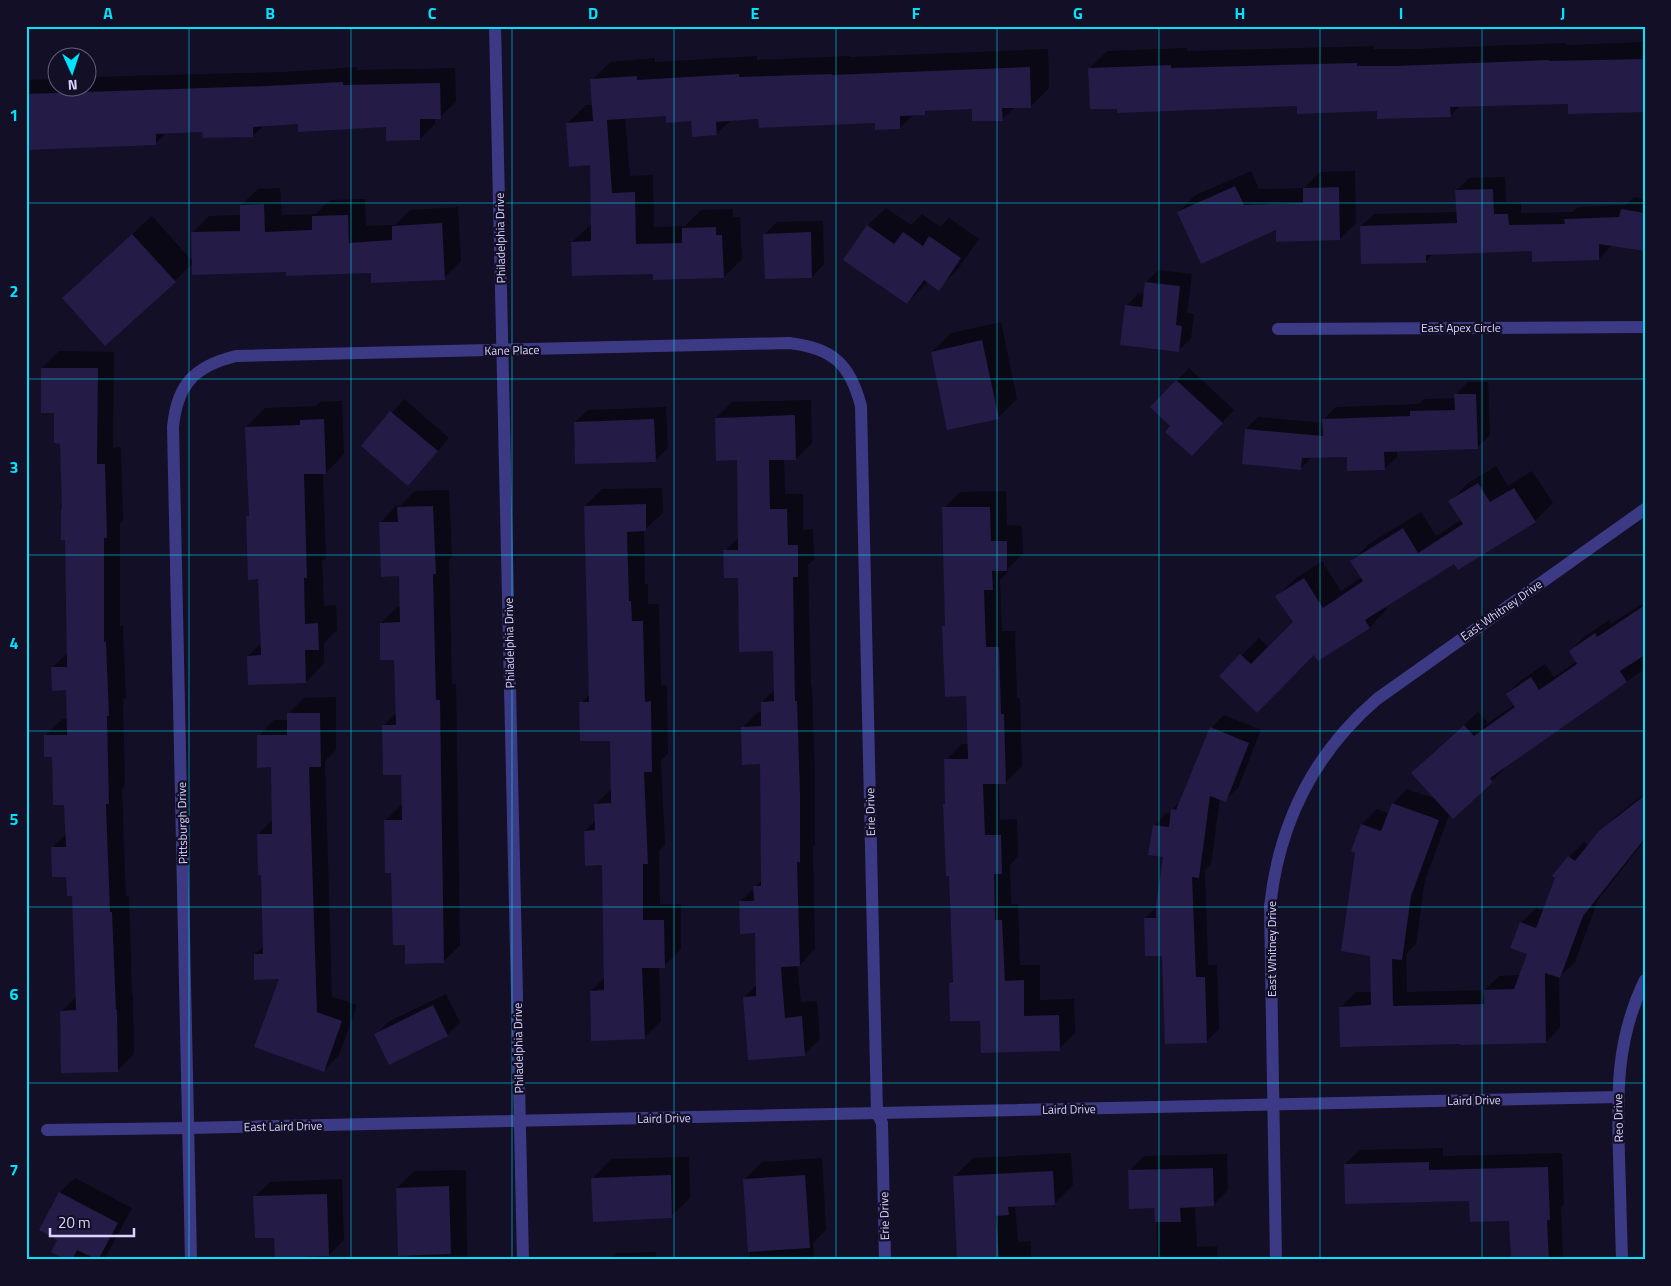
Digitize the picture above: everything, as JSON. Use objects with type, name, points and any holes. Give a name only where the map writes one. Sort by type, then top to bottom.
[{"type":"street","name":"Philadelphia Drive","points":[[496,26],[523,1260]]},
{"type":"street","name":"East Apex Circle","points":[[1278,329],[1645,327]]},
{"type":"street","name":"Kane Place","points":[[183,388],[197,372],[215,361],[236,356],[790,343],[809,345],[828,354],[844,368]]},
{"type":"street","name":"Erie Drive","points":[[844,368],[856,386],[861,406],[877,1113],[882,1123],[884,1260]]},
{"type":"street","name":"Pittsburgh Drive","points":[[183,388],[175,408],[173,427],[191,1260]]},
{"type":"street","name":"East Whitney Drive","points":[[1276,1260],[1270,906],[1272,885],[1281,842],[1297,802],[1318,764],[1331,746],[1360,714],[1377,699],[1645,509]]},
{"type":"street","name":"Reo Drive","points":[[1622,1260],[1618,1078],[1625,1035],[1638,993],[1645,980]]},
{"type":"street","name":"Laird Drive","points":[[520,1121],[1618,1097]]},
{"type":"street","name":"East Laird Drive","points":[[47,1130],[520,1121]]},
{"type":"building","points":[[1644,59],[1645,112],[1568,114],[1568,104],[1450,107],[1451,117],[1377,119],[1377,111],[1297,114],[1297,106],[1117,113],[1117,109],[1090,109],[1088,68],[1171,65],[1171,68],[1357,63],[1357,66],[1395,66],[1549,60]]},
{"type":"building","points":[[1030,67],[1031,108],[1002,108],[1003,121],[972,121],[972,109],[925,111],[925,115],[900,116],[900,129],[875,130],[875,123],[759,128],[758,119],[716,122],[717,135],[692,137],[691,121],[666,123],[666,116],[607,120],[612,193],[635,192],[636,244],[682,243],[682,228],[716,227],[716,235],[722,235],[724,278],[653,280],[653,274],[572,276],[571,242],[591,241],[590,165],[569,167],[566,123],[593,121],[590,79],[637,76],[637,80],[739,74],[739,77],[832,75]]},
{"type":"building","points":[[343,82],[343,85],[440,83],[441,119],[420,119],[420,140],[386,141],[386,127],[298,132],[298,124],[253,127],[253,137],[203,138],[202,132],[156,134],[156,145],[26,150],[26,94],[48,93],[48,98],[98,98],[98,92]]},
{"type":"building","points":[[1235,186],[1244,205],[1303,203],[1303,188],[1339,187],[1340,240],[1276,242],[1276,230],[1201,264],[1177,212]]},
{"type":"building","points":[[1493,189],[1494,214],[1508,214],[1509,225],[1565,224],[1564,219],[1619,217],[1621,209],[1645,213],[1645,251],[1599,244],[1599,260],[1532,262],[1532,251],[1426,255],[1426,263],[1361,264],[1360,226],[1457,223],[1455,190]]},
{"type":"building","points":[[264,204],[265,232],[312,230],[312,216],[348,215],[349,243],[392,240],[392,226],[442,223],[445,280],[371,283],[371,273],[286,276],[286,272],[192,275],[191,232],[240,231],[240,205]]},
{"type":"building","points":[[867,225],[894,244],[903,232],[923,246],[929,236],[961,258],[939,291],[924,280],[907,304],[843,260]]},
{"type":"building","points":[[811,232],[812,278],[765,279],[763,234]]},
{"type":"building","points":[[132,234],[176,282],[105,346],[62,298]]},
{"type":"building","points":[[1145,282],[1180,286],[1176,325],[1182,326],[1179,352],[1120,345],[1125,305],[1142,307]]},
{"type":"building","points":[[982,340],[999,419],[947,430],[931,352]]},
{"type":"building","points":[[41,368],[98,368],[97,464],[105,464],[107,538],[104,538],[104,642],[106,642],[109,716],[107,716],[109,804],[106,804],[110,912],[112,912],[117,1010],[118,1072],[61,1073],[60,1011],[76,1010],[72,896],[67,896],[66,877],[52,877],[51,847],[66,847],[64,805],[53,805],[52,757],[44,757],[44,735],[67,735],[66,690],[52,691],[51,667],[67,667],[65,540],[61,540],[60,444],[54,443],[54,413],[41,413]]},
{"type":"building","points":[[1176,380],[1223,423],[1192,456],[1165,432],[1170,426],[1150,407]]},
{"type":"building","points":[[1454,394],[1476,394],[1478,449],[1384,452],[1385,470],[1347,471],[1347,457],[1302,458],[1301,470],[1242,464],[1245,429],[1323,436],[1322,419],[1410,416],[1410,411],[1455,410]]},
{"type":"building","points":[[390,411],[438,451],[408,486],[361,446]]},
{"type":"building","points":[[795,415],[796,460],[769,460],[770,509],[787,509],[788,545],[798,545],[798,577],[793,577],[795,701],[797,701],[800,794],[800,862],[797,862],[800,966],[781,967],[785,1018],[802,1016],[805,1056],[748,1060],[743,997],[756,996],[755,933],[740,934],[739,901],[754,901],[753,886],[761,886],[760,764],[742,765],[741,727],[761,726],[761,702],[774,701],[773,651],[739,652],[738,578],[724,578],[723,550],[738,550],[737,460],[716,461],[715,418]]},
{"type":"building","points":[[324,419],[326,474],[304,474],[307,578],[304,578],[305,624],[318,623],[319,650],[305,650],[306,683],[248,685],[247,656],[261,655],[258,579],[248,580],[246,516],[249,516],[245,427],[300,425],[300,420]]},
{"type":"building","points":[[654,419],[656,462],[575,464],[574,422]]},
{"type":"building","points":[[1478,483],[1490,502],[1514,488],[1536,522],[1458,570],[1454,564],[1365,620],[1370,628],[1318,661],[1314,655],[1257,713],[1219,676],[1240,654],[1251,664],[1293,622],[1275,596],[1304,578],[1323,608],[1363,581],[1350,561],[1403,528],[1418,553],[1463,524],[1448,501]]},
{"type":"building","points":[[646,504],[646,531],[627,532],[629,601],[631,601],[632,621],[643,621],[645,702],[651,701],[652,772],[644,772],[648,864],[643,864],[643,920],[664,920],[665,968],[642,968],[645,1039],[591,1041],[590,991],[604,990],[602,865],[585,866],[584,831],[595,830],[594,804],[611,803],[610,741],[580,741],[579,702],[589,702],[584,506]]},
{"type":"building","points":[[433,506],[436,574],[433,574],[436,700],[440,700],[444,963],[405,964],[405,945],[393,945],[391,873],[385,873],[384,820],[402,820],[401,775],[383,775],[382,725],[396,725],[394,660],[380,660],[380,623],[400,622],[399,576],[381,577],[379,522],[398,522],[397,507]]},
{"type":"building","points":[[942,507],[990,507],[991,541],[1007,541],[1007,571],[992,571],[993,590],[984,590],[986,647],[999,647],[1001,714],[1004,714],[1006,784],[983,784],[985,835],[1001,835],[1002,874],[994,874],[995,920],[1002,920],[1005,981],[1024,980],[1024,1016],[1059,1015],[1060,1051],[981,1053],[980,1021],[950,1021],[949,983],[953,982],[949,876],[946,876],[943,804],[945,804],[944,759],[968,759],[966,696],[945,697],[942,626],[945,626]]},
{"type":"building","points":[[1645,605],[1645,655],[1620,671],[1627,682],[1490,778],[1493,782],[1453,819],[1411,773],[1464,725],[1474,736],[1515,707],[1506,694],[1531,677],[1539,690],[1577,664],[1569,651],[1595,633],[1597,637]]},
{"type":"building","points":[[287,713],[320,713],[321,767],[309,767],[317,1012],[342,1021],[324,1072],[254,1047],[279,979],[254,980],[254,954],[263,954],[261,875],[258,875],[257,834],[272,834],[271,767],[257,768],[257,735],[287,735]]},
{"type":"building","points":[[1210,727],[1249,743],[1226,802],[1210,796],[1199,878],[1192,877],[1196,977],[1205,977],[1207,1043],[1165,1044],[1162,956],[1145,956],[1144,918],[1156,918],[1156,904],[1163,857],[1148,855],[1153,825],[1169,827],[1171,809],[1176,810]]},
{"type":"building","points":[[1645,795],[1645,838],[1583,916],[1560,978],[1545,973],[1546,1043],[1340,1047],[1339,1007],[1371,1005],[1370,956],[1341,951],[1355,853],[1351,851],[1361,824],[1381,831],[1392,803],[1439,820],[1411,896],[1402,960],[1392,959],[1393,1006],[1484,1004],[1483,990],[1514,989],[1527,954],[1510,948],[1520,922],[1536,928],[1555,878],[1552,876],[1568,856],[1575,861],[1599,831]]},
{"type":"building","points":[[433,1005],[448,1036],[389,1065],[374,1034]]},
{"type":"building","points":[[1429,1162],[1429,1170],[1548,1167],[1550,1220],[1547,1220],[1549,1260],[1511,1260],[1509,1221],[1470,1222],[1469,1201],[1345,1204],[1344,1164]]},
{"type":"building","points":[[1213,1168],[1214,1206],[1180,1208],[1181,1222],[1155,1222],[1154,1208],[1129,1209],[1128,1170]]},
{"type":"building","points":[[1053,1171],[1055,1205],[1008,1207],[1009,1215],[996,1216],[999,1260],[957,1260],[953,1176]]},
{"type":"building","points":[[671,1175],[672,1218],[593,1222],[591,1178]]},
{"type":"building","points":[[805,1175],[810,1248],[748,1252],[743,1179]]},
{"type":"building","points":[[449,1186],[451,1254],[398,1256],[396,1188]]},
{"type":"building","points":[[59,1192],[118,1223],[98,1260],[77,1250],[72,1260],[66,1260],[51,1252],[57,1240],[39,1230]]},
{"type":"building","points":[[327,1194],[329,1256],[275,1258],[274,1238],[255,1238],[253,1196]]}]
